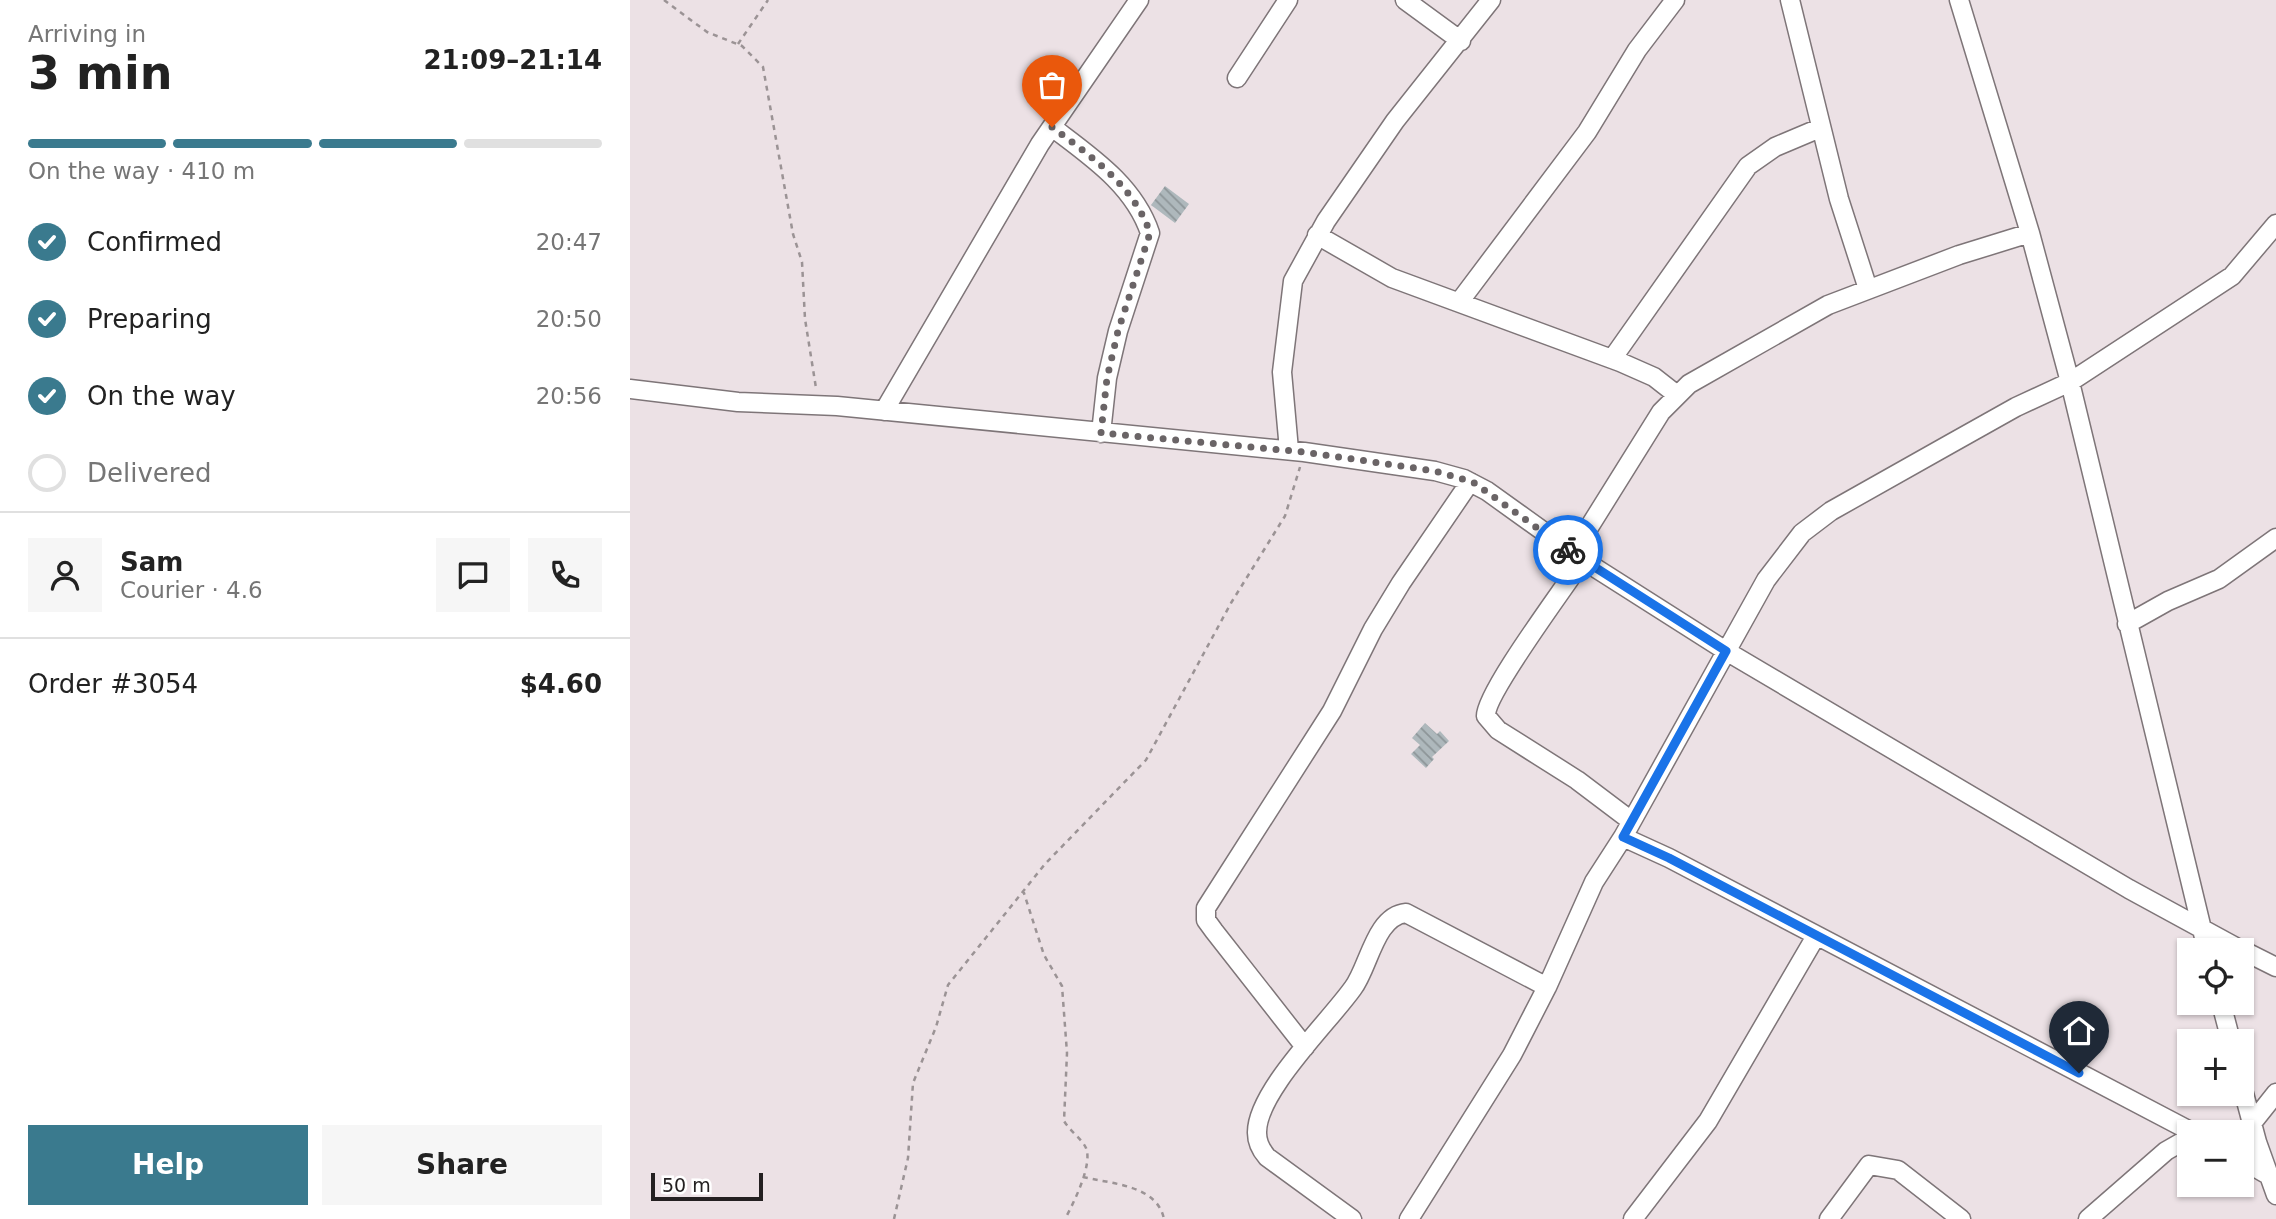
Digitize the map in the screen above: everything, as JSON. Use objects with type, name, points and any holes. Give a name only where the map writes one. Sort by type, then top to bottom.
[{"type":"street","points":[[884,411],[1052,127],[1139,0]]},
{"type":"street","points":[[1237,78],[1288,0]]},
{"type":"street","points":[[1405,0],[1461,41]]},
{"type":"street","points":[[1296,451],[1282,372],[1290,291],[1317,235],[1395,121],[1491,0]]},
{"type":"street","points":[[1460,301],[1587,132],[1637,50],[1675,0]]},
{"type":"street","points":[[1790,0],[1820,128],[1867,289]]},
{"type":"street","points":[[1959,0],[2030,233],[2070,382],[2204,938]]},
{"type":"street","points":[[1052,127],[1111,174],[1136,205],[1150,233],[1118,331],[1107,378],[1101,433]]},
{"type":"street","points":[[1612,359],[1748,166],[1775,147],[1820,128]]},
{"type":"street","points":[[1409,1219],[1512,1055],[1548,987],[1594,881],[1623,837],[1630,820],[1766,580],[1813,523],[2016,407],[2070,382],[2232,276],[2276,224]]},
{"type":"street","points":[[1630,820],[1587,787],[1498,730],[1486,716],[1488,705],[1501,682],[1573,573],[1639,444],[1677,395],[1742,351],[1828,305],[1867,289],[2030,233]]},
{"type":"street","points":[[1317,235],[1392,278],[1612,359],[1654,377],[1677,395]]},
{"type":"street","points":[[630,389],[738,402],[884,411],[1296,451],[1435,471],[1470,482],[1579,558],[1726,651],[2217,938]]},
{"type":"street","points":[[1305,1047],[1206,920],[1206,908],[1332,710],[1373,629],[1401,583],[1470,482]]},
{"type":"street","points":[[2127,624],[2168,601],[2219,579],[2276,538]]},
{"type":"street","points":[[1623,837],[2177,1124]]},
{"type":"street","points":[[1352,1219],[1267,1157],[1257,1140],[1261,1111],[1305,1047],[1353,988],[1387,921],[1398,914],[1406,913],[1548,987]]},
{"type":"street","points":[[1633,1219],[1708,1121],[1816,936]]},
{"type":"street","points":[[2254,956],[2276,967]]},
{"type":"street","points":[[2254,1121],[2276,1093]]},
{"type":"street","points":[[2254,1126],[2276,1195]]},
{"type":"street","points":[[2088,1219],[2166,1151],[2177,1145]]},
{"type":"street","points":[[1829,1219],[1869,1165],[1898,1170],[1961,1219]]},
{"type":"street","points":[[2254,1167],[2268,1175]]},
{"type":"path","points":[[664,0],[707,32],[738,44],[761,63],[768,87],[793,234],[802,262],[810,359],[819,406]]},
{"type":"path","points":[[738,44],[768,0]]},
{"type":"path","points":[[894,1219],[908,1158],[912,1083],[936,1027],[942,999],[956,972],[1023,890],[1146,760],[1231,603],[1285,516],[1296,451]]},
{"type":"path","points":[[1023,890],[1044,955],[1062,986],[1067,1053],[1063,1108],[1065,1121],[1086,1146],[1083,1177],[1065,1219]]},
{"type":"path","points":[[1083,1177],[1142,1191],[1162,1208],[1164,1219]]},
{"type":"building","points":[[1165,186],[1189,204],[1175,223],[1151,205]]},
{"type":"building","points":[[1425,723],[1437,734],[1440,731],[1449,741],[1432,757],[1434,759],[1426,768],[1411,754],[1420,745],[1412,738]]},
{"type":"way so far","points":[[1052,127],[1111,174],[1136,205],[1150,233],[1150,240],[1118,331],[1103,401],[1101,433],[1304,452],[1435,471],[1473,482],[1568,550]]},
{"type":"route","points":[[1568,550],[1726,651],[1665,763],[1630,820],[1623,837],[1669,858],[1712,883],[2079,1073]]}]
